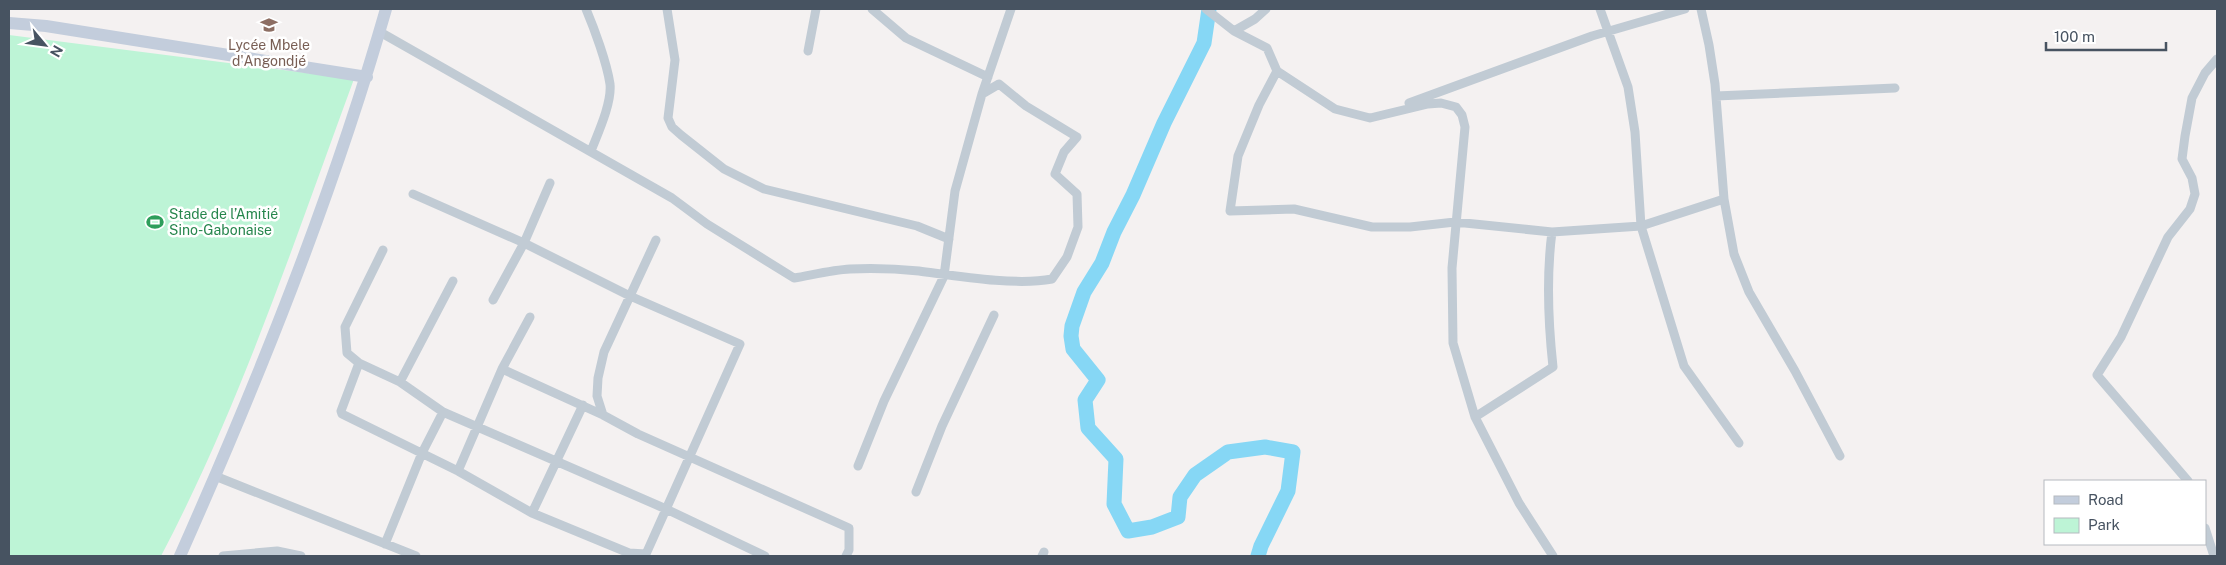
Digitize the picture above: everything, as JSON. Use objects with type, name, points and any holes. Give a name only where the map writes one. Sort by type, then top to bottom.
[{"type":"main road","points":[[180,556],[272,342],[318,221],[367,77],[386,9]]},
{"type":"main road","points":[[9,23],[46,26],[367,77]]},
{"type":"street","points":[[586,9],[598,39],[610,85],[604,120],[591,151]]},
{"type":"street","points":[[667,9],[675,60],[668,118],[672,127],[681,135],[724,169],[764,189],[917,226],[949,239]]},
{"type":"street","points":[[808,51],[816,9]]},
{"type":"street","points":[[872,9],[906,38],[988,77]]},
{"type":"street","points":[[858,466],[884,401],[944,276],[955,191],[982,94],[1011,9]]},
{"type":"street","points":[[1206,9],[1234,31],[1266,48],[1276,71],[1335,109],[1370,118],[1428,104],[1441,103],[1456,107],[1462,115],[1465,127],[1452,268],[1453,343],[1475,417],[1519,503],[1553,556]]},
{"type":"street","points":[[1234,31],[1255,19],[1266,9]]},
{"type":"street","points":[[1600,9],[1628,87],[1635,132],[1640,226],[1684,366],[1739,443]]},
{"type":"street","points":[[1370,118],[1608,31],[1685,9]]},
{"type":"street","points":[[1701,9],[1709,45],[1716,96],[1724,198],[1734,254],[1749,292],[1795,371],[1840,456]]},
{"type":"street","points":[[380,32],[672,198],[707,224],[794,278],[850,269],[918,271],[944,276],[1040,281],[1052,279],[1067,258],[1078,227],[1077,194],[1055,174],[1064,152],[1077,137],[1026,106],[999,84],[982,94]]},
{"type":"street","points":[[2187,480],[2097,375],[2120,337],[2168,237],[2190,208],[2195,194],[2192,178],[2182,160],[2185,136],[2192,98],[2205,73],[2217,59]]},
{"type":"street","points":[[1276,71],[1259,105],[1238,156],[1230,211],[1294,209],[1372,227],[1410,227],[1455,222],[1552,232],[1640,226],[1724,198]]},
{"type":"street","points":[[1716,96],[1895,88]]},
{"type":"street","points":[[494,300],[524,244],[550,183]]},
{"type":"street","points":[[359,363],[340,411],[342,414],[458,471],[532,513],[629,553],[645,555],[740,344],[630,296],[524,244],[413,194]]},
{"type":"street","points":[[1475,417],[1553,367],[1548,308],[1548,260],[1552,232]]},
{"type":"street","points":[[603,415],[597,396],[598,378],[604,352],[656,240]]},
{"type":"street","points":[[383,250],[345,327],[347,353],[359,363],[400,382],[443,412],[666,509],[751,554],[765,556]]},
{"type":"street","points":[[400,382],[452,281]]},
{"type":"street","points":[[916,492],[942,426],[994,315]]},
{"type":"street","points":[[458,471],[502,368],[530,317]]},
{"type":"street","points":[[502,368],[583,405],[638,434],[849,528],[849,550],[846,556]]},
{"type":"street","points":[[532,513],[583,405]]},
{"type":"street","points":[[385,544],[422,453],[443,412]]},
{"type":"street","points":[[215,476],[416,556]]},
{"type":"street","points":[[2206,531],[2214,556]]},
{"type":"street","points":[[223,556],[277,551],[301,556]]},
{"type":"green space","name":"Stade de l’Amitié Sino-Gabonaise","points":[[9,35],[354,79],[288,261],[241,381],[190,499],[161,556],[9,556]]},
{"type":"waterway","points":[[1209,9],[1204,43],[1164,123],[1133,195],[1114,232],[1102,263],[1084,292],[1072,326],[1071,336],[1073,349],[1098,380],[1085,400],[1088,428],[1116,459],[1114,504],[1128,531],[1152,527],[1178,517],[1180,497],[1195,475],[1228,452],[1265,447],[1293,452],[1288,491],[1258,556]]},
{"type":"place","name":"Lycée Mbele d'Angondjé","points":[[269,25]]},
{"type":"place","name":"Stade de l’Amitié Sino-Gabonaise","points":[[155,222]]}]
